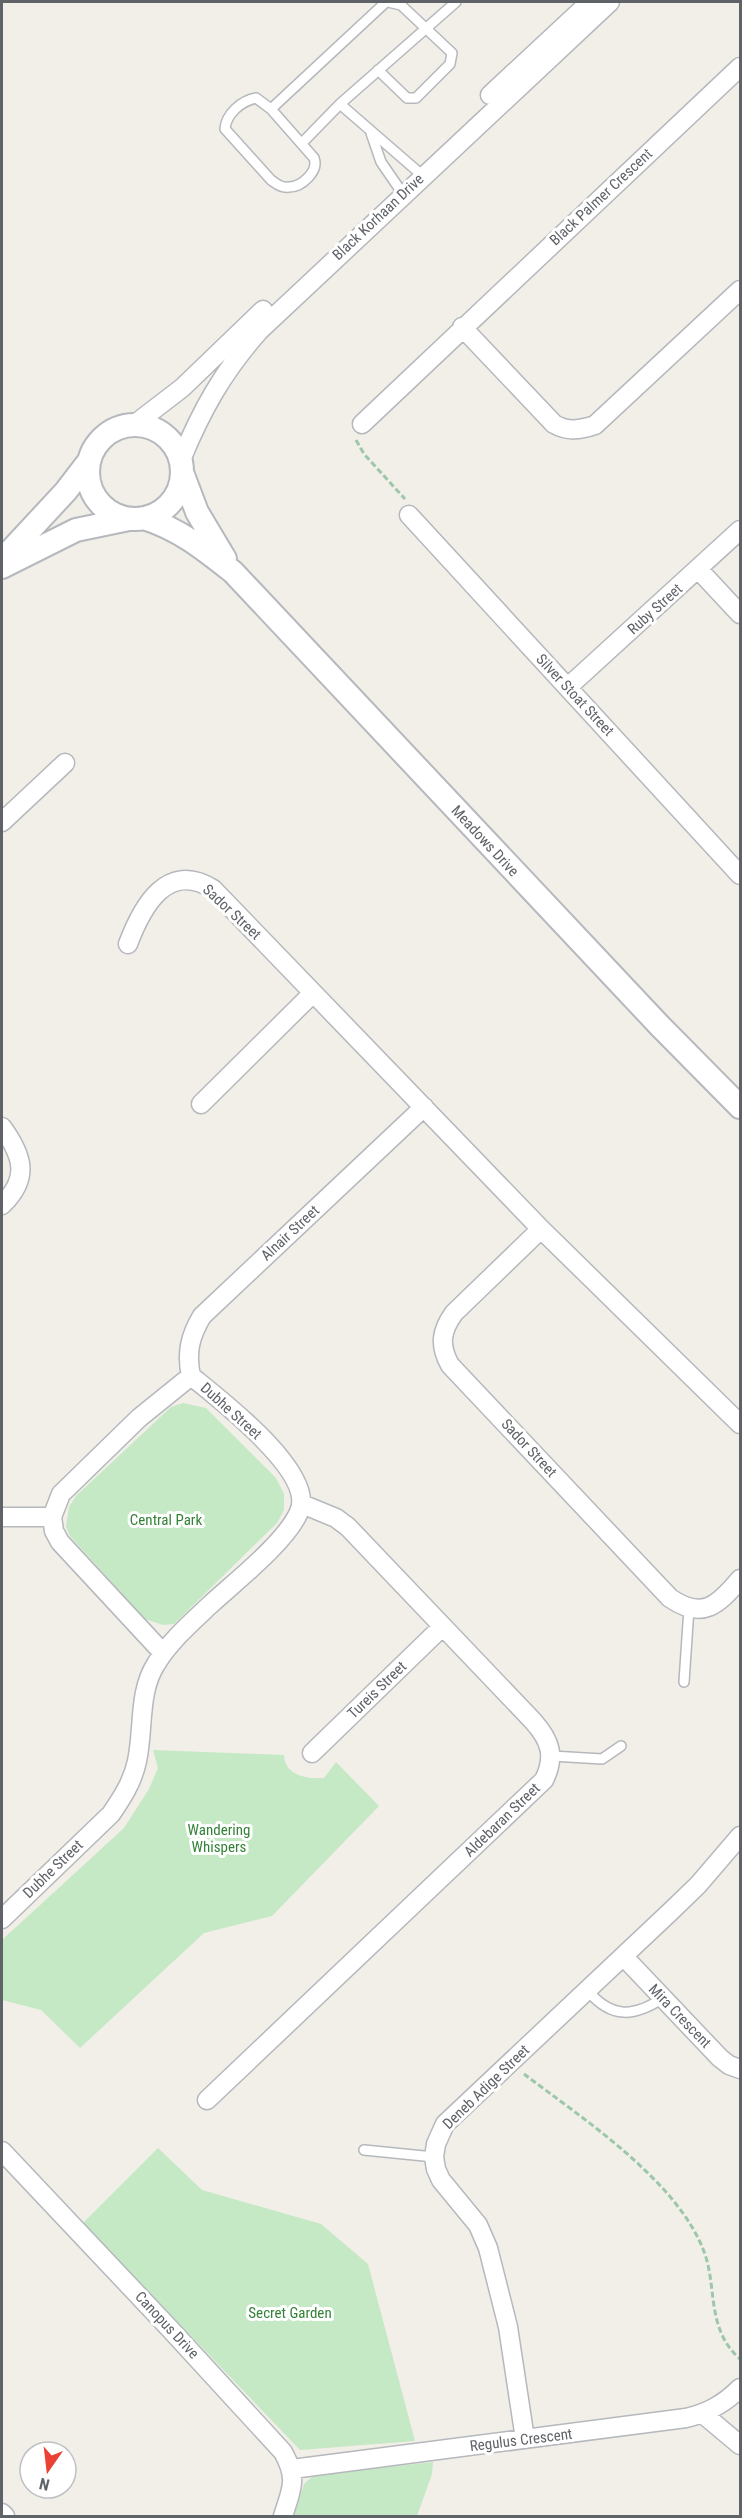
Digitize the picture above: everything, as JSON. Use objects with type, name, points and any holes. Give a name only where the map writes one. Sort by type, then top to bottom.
[{"type":"street","name":"Black Korhaan Drive","points":[[135,424],[182,388],[400,189],[590,2]]},
{"type":"street","name":"Black Korhaan Drive","points":[[418,172],[609,2]]},
{"type":"street","name":"Black Palmer Crescent","points":[[362,424],[462,327],[741,67]]},
{"type":"street","name":"Black Korhaan Drive","points":[[182,467],[196,424],[213,390],[242,350],[400,189]]},
{"type":"street","points":[[462,327],[554,424],[573,430],[583,429],[595,425],[741,290]]},
{"type":"street","points":[[2,560],[66,491],[105,435],[119,427],[135,424],[150,427],[164,434],[175,445],[182,467],[179,490],[171,503],[159,513],[76,530],[2,567]]},
{"type":"street","points":[[89,461],[88,477],[92,492],[101,505],[114,514],[137,518]]},
{"type":"street","name":"Meadows Drive","points":[[182,467],[197,512],[233,572]]},
{"type":"street","name":"Silver Stoat Street","points":[[409,515],[741,875]]},
{"type":"street","name":"Meadows Drive","points":[[137,518],[168,526],[189,538],[233,572],[658,1025],[741,1107]]},
{"type":"street","name":"Ruby Street","points":[[568,687],[741,530]]},
{"type":"street","points":[[698,569],[741,614]]},
{"type":"street","points":[[2,822],[65,763]]},
{"type":"street","name":"Sador Street","points":[[128,944],[139,914],[156,894],[169,884],[180,880],[202,882],[213,889],[540,1229],[741,1424]]},
{"type":"street","points":[[201,1104],[313,993]]},
{"type":"street","name":"Alnair Street","points":[[191,1376],[188,1358],[189,1342],[202,1316],[424,1107]]},
{"type":"street","points":[[2,1127],[22,1166],[21,1179],[2,1205]]},
{"type":"street","name":"Sador Street","points":[[540,1229],[454,1313],[443,1334],[445,1355],[450,1365],[670,1598],[689,1608]]},
{"type":"street","name":"Dubhe Street","points":[[2,1919],[111,1814],[122,1798],[137,1762],[146,1687],[163,1653],[196,1618],[279,1540],[299,1513],[302,1504],[298,1486],[280,1458],[244,1420],[191,1376],[139,1418],[61,1494],[52,1517]]},
{"type":"street","points":[[302,1504],[336,1518],[348,1527],[544,1733],[552,1756]]},
{"type":"street","points":[[2,1517],[52,1517],[54,1531],[60,1542],[163,1653]]},
{"type":"street","points":[[689,1608],[711,1607],[741,1579]]},
{"type":"street","name":"Tureis Street","points":[[312,1753],[442,1627]]},
{"type":"street","name":"Aldebaran Street","points":[[207,2100],[544,1780],[552,1756]]},
{"type":"street","name":"Deneb Adige Street","points":[[434,2157],[439,2134],[445,2124],[698,1885],[741,1836]]},
{"type":"street","name":"Mira Crescent","points":[[624,1957],[720,2058],[741,2069]]},
{"type":"street","name":"Canopus Drive","points":[[3,2157],[267,2433],[283,2452],[292,2469]]},
{"type":"street","points":[[434,2157],[441,2180],[478,2225],[488,2248],[508,2327],[525,2439]]},
{"type":"street","name":"Regulus Crescent","points":[[292,2469],[703,2415],[723,2403],[741,2388]]},
{"type":"street","points":[[703,2415],[741,2445]]},
{"type":"street","points":[[282,2517],[292,2482],[292,2469]]},
{"type":"street","points":[[2,2513],[5,2517]]},
{"type":"lane","points":[[271,109],[387,2],[401,5],[452,53],[450,64],[416,98],[407,98],[378,70]]},
{"type":"lane","points":[[302,143],[340,104],[456,2]]},
{"type":"lane","points":[[256,98],[271,109],[302,143],[316,164],[314,170],[297,185],[289,188],[280,186],[225,129],[226,119],[247,100],[256,98]]},
{"type":"lane","points":[[340,104],[418,172]]},
{"type":"lane","points":[[371,132],[381,162],[400,189]]},
{"type":"lane","points":[[684,1682],[689,1608]]},
{"type":"lane","points":[[552,1756],[602,1759],[621,1746]]},
{"type":"lane","points":[[588,1991],[596,2000],[612,2010],[627,2013],[641,2011],[663,1998]]},
{"type":"lane","points":[[364,2150],[434,2157]]},
{"type":"path","points":[[362,424],[356,440],[363,454],[405,499],[409,515]]},
{"type":"path","points":[[511,2063],[616,2144],[654,2179],[686,2219],[703,2249],[712,2309],[734,2354],[741,2359]]},
{"type":"green space","name":"Central Park","points":[[183,1403],[206,1408],[276,1478],[284,1494],[284,1510],[277,1523],[174,1624],[163,1625],[145,1619],[70,1536],[66,1527],[69,1507],[76,1496],[171,1407]]},
{"type":"green space","name":"Wandering Whispers","points":[[153,1750],[284,1755],[288,1768],[298,1775],[311,1778],[324,1778],[336,1762],[379,1806],[272,1916],[204,1933],[80,2048],[41,2010],[2,2000],[2,1940],[124,1828],[149,1789],[158,1768]]},
{"type":"green space","name":"Secret Garden","points":[[158,2148],[202,2190],[321,2224],[368,2264],[415,2441],[300,2450],[83,2223]]},
{"type":"green space","points":[[433,2462],[432,2474],[417,2516],[294,2516],[304,2484],[314,2475]]}]
